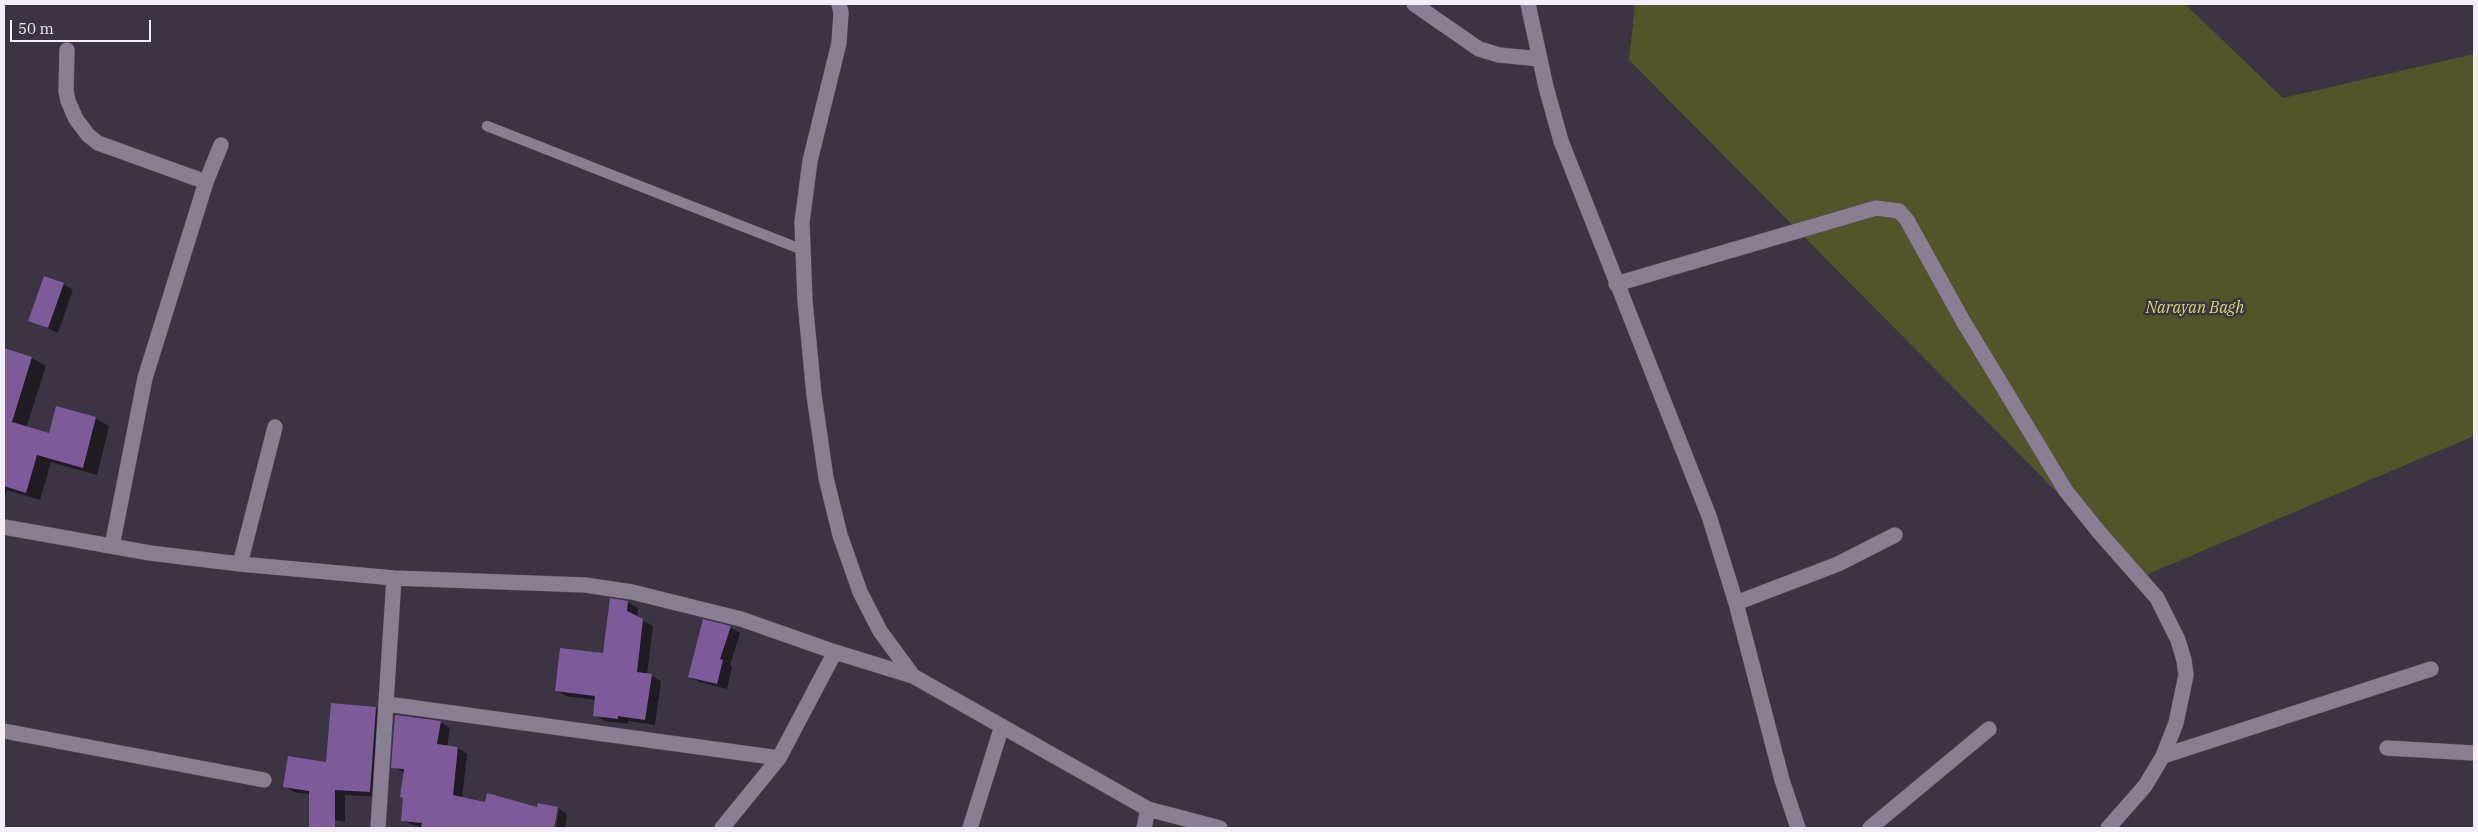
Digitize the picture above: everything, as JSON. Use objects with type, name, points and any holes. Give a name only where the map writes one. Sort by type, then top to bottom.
[{"type":"street","points":[[839,4],[841,13],[839,43],[810,161],[802,222],[804,301],[814,396],[826,478],[840,535],[860,592],[880,631],[913,676]]},
{"type":"street","points":[[1414,4],[1479,49],[1499,54],[1540,58]]},
{"type":"street","points":[[1528,4],[1561,141],[1616,284],[1696,478],[1736,603],[1782,780],[1798,828]]},
{"type":"street","points":[[67,50],[66,92],[68,101],[76,119],[88,135],[98,143],[206,182]]},
{"type":"street","points":[[112,546],[145,378],[206,182],[221,145]]},
{"type":"street","points":[[1616,284],[1876,208],[1899,211],[1907,220],[1963,322],[2066,491],[2098,532],[2141,577],[2158,598],[2167,614],[2182,653],[2186,675],[2176,723],[2163,756],[2145,786],[2108,828]]},
{"type":"street","points":[[240,564],[275,427]]},
{"type":"street","points":[[4,527],[112,546],[240,564],[394,578],[585,585],[632,592],[741,619],[835,652],[913,676],[1148,809],[1220,828]]},
{"type":"street","points":[[1736,603],[1838,564],[1895,535]]},
{"type":"street","points":[[378,828],[394,578]]},
{"type":"street","points":[[722,828],[779,758],[835,652]]},
{"type":"street","points":[[2163,756],[2431,669]]},
{"type":"street","points":[[387,704],[779,758]]},
{"type":"street","points":[[970,828],[1002,726]]},
{"type":"street","points":[[1870,828],[1989,730]]},
{"type":"street","points":[[4,731],[264,780]]},
{"type":"street","points":[[2387,748],[2474,753]]},
{"type":"street","points":[[1144,828],[1148,809]]},
{"type":"lane","points":[[487,126],[803,250]]},
{"type":"green space","name":"Narayan Bagh","points":[[1635,4],[2185,4],[2283,98],[2474,54],[2474,436],[2141,577],[1629,60]]},
{"type":"building","points":[[44,276],[64,283],[48,328],[28,321]]},
{"type":"building","points":[[4,348],[32,357],[12,422],[49,433],[56,406],[96,417],[83,468],[37,455],[26,493],[4,486]]},
{"type":"building","points":[[610,598],[628,601],[627,611],[643,619],[637,672],[652,674],[645,720],[618,716],[618,719],[593,716],[595,696],[555,691],[560,648],[603,653]]},
{"type":"building","points":[[703,619],[731,626],[720,659],[723,660],[717,684],[688,677]]},
{"type":"building","points":[[331,703],[376,707],[370,792],[335,790],[335,828],[309,828],[309,791],[283,787],[288,756],[326,762]]},
{"type":"building","points":[[395,715],[441,721],[437,744],[458,747],[453,795],[485,802],[487,793],[537,807],[538,803],[558,807],[554,828],[421,828],[422,823],[401,821],[403,798],[400,797],[404,769],[391,768]]}]
